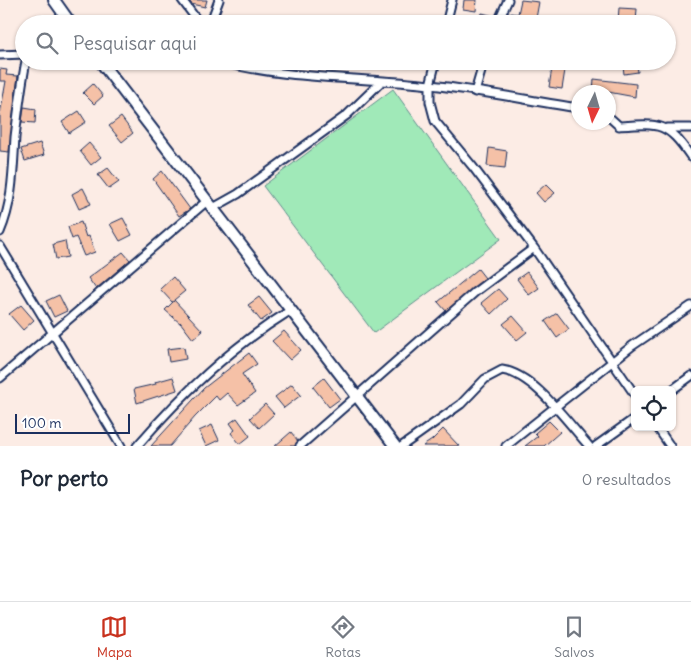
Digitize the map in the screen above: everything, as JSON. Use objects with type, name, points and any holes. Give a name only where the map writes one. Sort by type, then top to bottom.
[{"type":"main road","points":[[54,0],[65,15]]},
{"type":"main road","points":[[107,70],[396,446]]},
{"type":"street","points":[[182,0],[193,15]]},
{"type":"street","points":[[213,15],[218,0]]},
{"type":"street","points":[[448,15],[452,0]]},
{"type":"street","points":[[501,15],[508,0]]},
{"type":"street","points":[[0,55],[15,54]]},
{"type":"street","points":[[0,232],[7,211],[12,181],[18,105],[24,70]]},
{"type":"street","points":[[253,70],[300,76],[430,85],[571,107]]},
{"type":"street","points":[[434,70],[430,85],[430,102],[435,121],[473,167],[534,248],[631,390]]},
{"type":"street","points":[[475,92],[481,70]]},
{"type":"street","points":[[0,378],[53,332],[210,205],[238,194],[347,115],[381,82]]},
{"type":"street","points":[[616,123],[619,126],[646,124],[667,128],[691,128]]},
{"type":"street","points":[[667,128],[691,157]]},
{"type":"street","points":[[0,246],[121,446]]},
{"type":"street","points":[[300,446],[475,292],[534,248]]},
{"type":"street","points":[[506,446],[632,346],[691,306]]},
{"type":"street","points":[[137,446],[215,364],[241,342],[291,310]]},
{"type":"street","points":[[402,446],[461,404],[494,372],[502,370],[518,374],[531,382],[589,446]]},
{"type":"street","points":[[676,387],[691,376]]},
{"type":"street","points":[[596,446],[631,421]]},
{"type":"street","points":[[660,431],[670,446]]},
{"type":"green space","points":[[393,89],[501,239],[374,333],[263,186]]},
{"type":"building","points":[[189,0],[207,0],[205,7],[191,4]]},
{"type":"building","points":[[464,0],[477,0],[476,11],[463,9]]},
{"type":"building","points":[[521,0],[539,2],[537,15],[509,15],[509,13],[518,14]]},
{"type":"building","points":[[619,8],[637,9],[637,15],[618,15]]},
{"type":"building","points":[[0,69],[7,70],[6,75],[18,76],[9,152],[0,151],[0,115],[6,81],[0,81]]},
{"type":"building","points":[[552,70],[565,70],[562,89],[549,87]]},
{"type":"building","points":[[624,70],[638,70],[638,72],[624,74]]},
{"type":"building","points":[[594,79],[636,84],[635,97],[616,93],[616,85],[594,85]]},
{"type":"building","points":[[93,84],[103,96],[94,104],[83,93]]},
{"type":"building","points":[[24,107],[36,109],[35,123],[22,122]]},
{"type":"building","points":[[79,111],[86,122],[69,133],[62,122]]},
{"type":"building","points":[[121,117],[133,133],[122,142],[109,126]]},
{"type":"building","points":[[40,143],[44,155],[25,161],[21,149]]},
{"type":"building","points":[[89,143],[101,157],[91,165],[80,151]]},
{"type":"building","points":[[489,148],[507,151],[505,168],[487,166]]},
{"type":"building","points":[[108,168],[119,182],[109,189],[98,175]]},
{"type":"building","points":[[162,171],[190,209],[179,216],[153,179]]},
{"type":"building","points":[[546,184],[555,193],[544,202],[536,193]]},
{"type":"building","points":[[83,188],[91,204],[79,209],[72,194]]},
{"type":"building","points":[[123,218],[132,235],[120,241],[110,224]]},
{"type":"building","points":[[81,222],[86,237],[89,236],[95,252],[84,256],[76,237],[72,239],[68,227]]},
{"type":"building","points":[[65,241],[68,257],[56,259],[53,244]]},
{"type":"building","points":[[123,252],[130,260],[96,289],[88,278]]},
{"type":"building","points":[[478,269],[485,278],[446,311],[438,302]]},
{"type":"building","points":[[527,272],[539,288],[529,295],[517,279]]},
{"type":"building","points":[[173,277],[185,291],[174,300],[203,331],[193,339],[180,322],[181,324],[165,310],[174,301],[172,302],[160,289]]},
{"type":"building","points":[[498,289],[507,299],[491,314],[481,303]]},
{"type":"building","points":[[59,295],[67,311],[54,317],[46,301]]},
{"type":"building","points":[[259,297],[272,313],[261,321],[248,305]]},
{"type":"building","points":[[21,305],[34,320],[23,330],[9,314]]},
{"type":"building","points":[[557,313],[569,329],[557,338],[545,321]]},
{"type":"building","points":[[513,316],[527,332],[517,340],[503,324]]},
{"type":"building","points":[[284,331],[301,350],[290,360],[272,341]]},
{"type":"building","points":[[184,347],[186,359],[169,362],[167,349]]},
{"type":"building","points":[[249,353],[257,364],[242,374],[255,393],[238,405],[227,393],[219,400],[216,396],[170,446],[151,446],[204,388]]},
{"type":"building","points":[[173,377],[177,390],[137,403],[134,389],[156,384],[155,382]]},
{"type":"building","points":[[324,378],[340,399],[329,407],[313,387]]},
{"type":"building","points":[[292,384],[301,395],[284,408],[275,397]]},
{"type":"building","points":[[265,404],[274,414],[259,428],[250,418]]},
{"type":"building","points":[[237,418],[250,436],[240,444],[231,433],[235,430],[230,423]]},
{"type":"building","points":[[549,421],[560,432],[544,446],[525,446],[538,436],[535,433]]},
{"type":"building","points":[[212,425],[219,440],[206,446],[199,431]]},
{"type":"building","points":[[443,429],[459,446],[423,446],[432,440]]},
{"type":"building","points":[[291,432],[298,441],[295,446],[275,446]]}]
